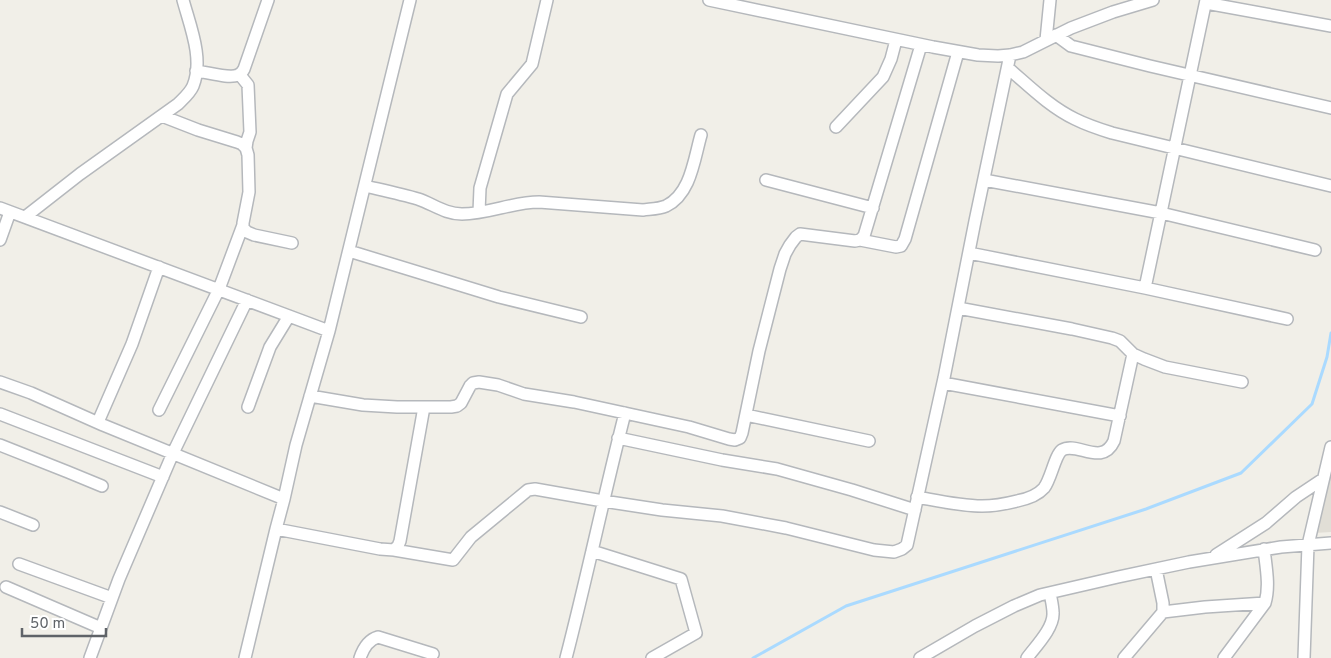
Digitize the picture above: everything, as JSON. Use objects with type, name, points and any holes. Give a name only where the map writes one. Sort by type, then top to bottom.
[{"type":"street","points":[[25,217],[80,174],[178,104],[188,94],[194,85],[197,55],[183,0]]},
{"type":"street","points":[[196,71],[232,76],[240,74],[244,69],[268,0]]},
{"type":"street","points":[[245,658],[296,445],[329,331],[410,0]]},
{"type":"street","points":[[479,212],[480,188],[507,94],[532,64],[547,0]]},
{"type":"street","points":[[713,0],[896,40],[988,56],[1010,55],[1022,52],[1071,28],[1112,12],[1153,0]]},
{"type":"street","points":[[1050,0],[1051,38]]},
{"type":"street","points":[[1145,288],[1206,1],[1331,26]]},
{"type":"street","points":[[1051,38],[1071,46],[1331,108]]},
{"type":"street","points":[[836,127],[883,77],[891,59],[896,40]]},
{"type":"street","points":[[860,240],[866,231],[921,45]]},
{"type":"street","points":[[310,396],[362,405],[450,407],[461,403],[470,386],[473,383],[479,382],[498,385],[536,396],[625,413],[729,439],[735,440],[740,438],[758,351],[780,269],[790,245],[800,234],[860,240],[896,248],[901,246],[905,239],[958,52]]},
{"type":"street","points":[[276,529],[380,549],[453,560],[471,538],[528,490],[535,489],[603,502],[731,518],[786,528],[874,550],[894,552],[902,549],[907,545],[943,383],[1010,55]]},
{"type":"street","points":[[1008,68],[1046,100],[1075,119],[1112,133],[1331,186]]},
{"type":"street","points":[[159,410],[219,289],[243,225],[249,192],[246,141],[250,132],[248,85],[240,74]]},
{"type":"street","points":[[162,116],[242,144],[246,148]]},
{"type":"street","points":[[365,186],[420,200],[441,210],[463,214],[525,202],[643,210],[655,209],[666,206],[685,187],[689,179],[700,135]]},
{"type":"street","points":[[766,180],[873,208]]},
{"type":"street","points":[[984,180],[1161,213],[1315,250]]},
{"type":"street","points":[[0,240],[5,210],[329,331]]},
{"type":"street","points":[[243,225],[247,232],[254,235],[292,243]]},
{"type":"street","points":[[348,251],[499,297],[581,317]]},
{"type":"street","points":[[969,253],[1287,319]]},
{"type":"street","points":[[98,422],[132,344],[159,267]]},
{"type":"street","points":[[90,658],[119,579],[173,454],[247,300]]},
{"type":"street","points":[[958,308],[1112,338],[1120,341],[1133,354],[1144,359],[1165,366],[1242,382]]},
{"type":"street","points":[[248,408],[270,347],[289,316]]},
{"type":"street","points":[[918,497],[973,506],[998,505],[1023,500],[1036,495],[1042,490],[1048,482],[1058,455],[1062,450],[1069,448],[1097,453],[1111,448],[1133,354]]},
{"type":"street","points":[[0,382],[32,393],[173,454],[284,498]]},
{"type":"street","points":[[943,383],[1120,416]]},
{"type":"street","points":[[394,550],[400,541],[424,407]]},
{"type":"street","points":[[566,658],[625,413]]},
{"type":"street","points":[[0,414],[163,477]]},
{"type":"street","points":[[746,415],[869,441]]},
{"type":"street","points":[[618,438],[777,470],[843,487],[915,510]]},
{"type":"street","points":[[0,445],[102,486]]},
{"type":"street","points":[[1304,658],[1308,545],[1331,446]]},
{"type":"street","points":[[1212,558],[1266,523],[1296,497],[1323,479]]},
{"type":"street","points":[[0,512],[33,524]]},
{"type":"street","points":[[920,658],[975,626],[1040,595],[1156,568],[1264,549],[1331,543]]},
{"type":"street","points":[[1224,658],[1265,603],[1268,589],[1264,549]]},
{"type":"street","points":[[592,551],[682,579],[696,633],[652,658]]},
{"type":"street","points":[[19,564],[112,598]]},
{"type":"street","points":[[1124,658],[1163,612],[1156,568]]},
{"type":"street","points":[[6,588],[101,628]]},
{"type":"street","points":[[1027,658],[1052,621],[1054,614],[1050,593]]},
{"type":"street","points":[[1163,612],[1265,603]]},
{"type":"street","points":[[360,658],[367,644],[374,638],[433,654]]},
{"type":"shaded area","points":[[1331,462],[1331,532],[1314,533]]},
{"type":"waterway","points":[[753,658],[846,606],[1146,509],[1241,473],[1312,404],[1327,357],[1331,333]]}]
